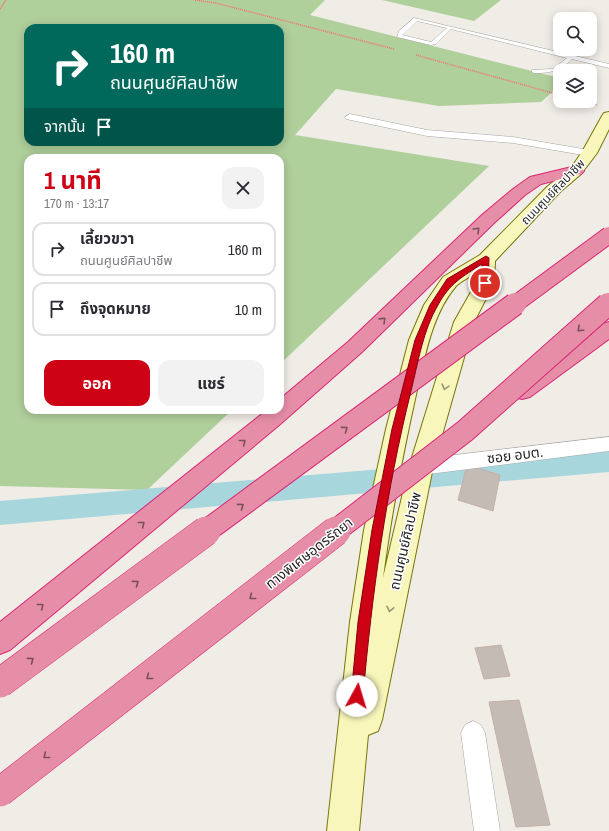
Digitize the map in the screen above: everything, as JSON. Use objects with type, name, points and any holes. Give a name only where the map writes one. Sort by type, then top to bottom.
[{"type":"highway","points":[[284,408],[355,347],[488,219],[519,192],[536,180],[576,171]]},
{"type":"highway","points":[[0,683],[609,235]]},
{"type":"highway","name":"ทางพิเศษอุดรรัถยา","points":[[0,792],[465,431],[609,303]]},
{"type":"highway","points":[[465,431],[609,329]]},
{"type":"highway","points":[[0,640],[277,414]]},
{"type":"main road","name":"ถนนศูนย์ศิลปาชีพ","points":[[343,831],[364,622],[378,530],[397,429],[419,340],[434,305],[450,281],[486,258],[512,235],[554,189],[576,171],[589,153],[609,116]]},
{"type":"main road","name":"ถนนศูนย์ศิลปาชีพ","points":[[343,831],[403,547],[422,467],[464,322],[485,283],[486,258]]},
{"type":"street","points":[[350,118],[427,133],[513,140],[589,153]]},
{"type":"street","name":"ซอย อบต.","points":[[422,467],[609,444]]},
{"type":"street","points":[[473,733],[487,831]]},
{"type":"lane","points":[[450,28],[431,44],[399,36],[401,32],[416,19],[609,66]]},
{"type":"lane","points":[[534,71],[552,72],[559,69],[571,57]]},
{"type":"path","points":[[0,9],[6,0]]},
{"type":"path","points":[[195,0],[216,3],[398,50]]},
{"type":"path","points":[[413,55],[553,93]]},
{"type":"green space","points":[[0,0],[325,0],[310,15],[553,76],[553,91],[541,102],[439,106],[336,89],[295,135],[489,166],[284,360],[284,154],[24,154],[24,414],[228,414],[147,490],[0,486]]},
{"type":"green space","points":[[382,0],[501,0],[474,21]]},
{"type":"building","points":[[467,465],[500,475],[493,511],[458,500]]},
{"type":"building","points":[[501,645],[510,676],[484,679],[475,648]]},
{"type":"building","points":[[519,700],[550,825],[516,827],[489,702]]},
{"type":"waterway","points":[[0,513],[609,461]]},
{"type":"route","points":[[357,696],[364,622],[378,530],[397,429],[419,340],[434,305],[450,281],[486,258],[485,283]]}]
